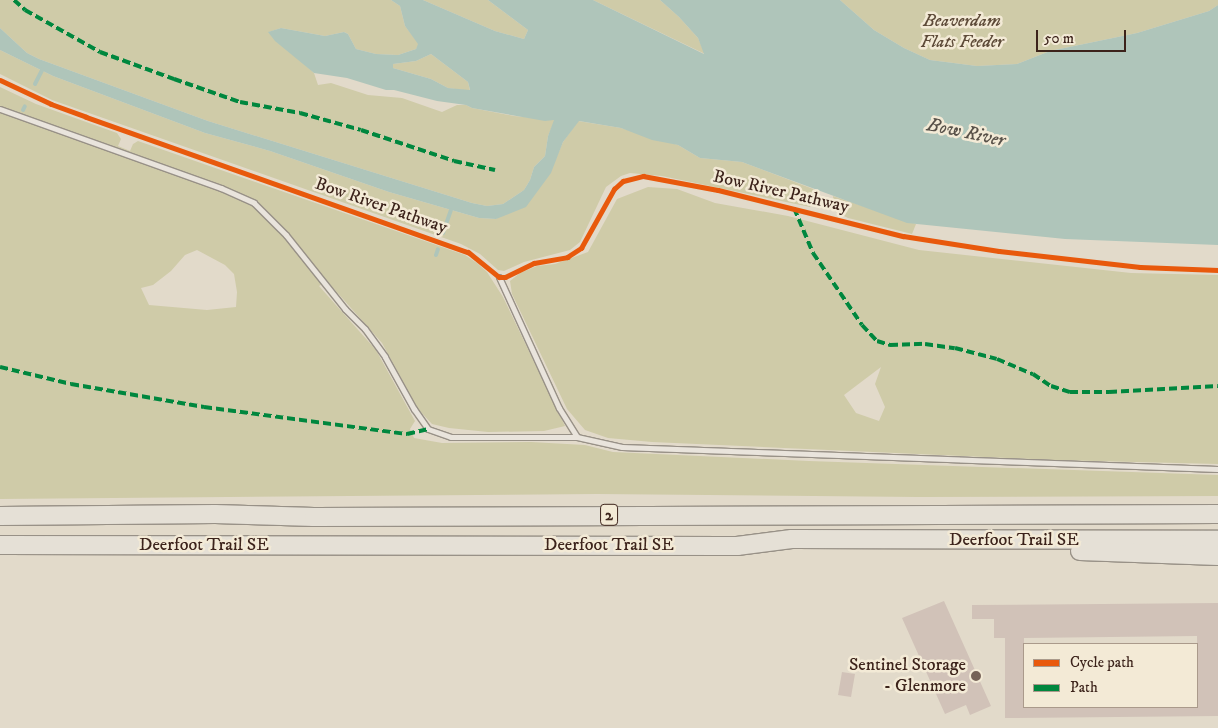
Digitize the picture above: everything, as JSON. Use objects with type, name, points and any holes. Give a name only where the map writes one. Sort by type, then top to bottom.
[{"type":"highway","name":"Deerfoot Trail SE","points":[[0,516],[215,514],[314,517],[1218,514]]},
{"type":"highway","name":"Deerfoot Trail SE","points":[[0,545],[737,546],[792,539],[1218,540]]},
{"type":"highway","points":[[737,546],[1218,556]]},
{"type":"lane","points":[[0,109],[221,188],[254,204],[286,235],[345,309],[365,329],[385,357],[414,410],[428,429],[451,437],[578,437],[622,447],[1218,469]]},
{"type":"lane","points":[[499,276],[559,408],[578,437]]},
{"type":"green space","points":[[0,0],[391,0],[400,6],[405,26],[419,44],[416,49],[398,55],[376,54],[356,49],[348,34],[344,32],[325,36],[281,28],[269,32],[314,73],[318,85],[331,83],[368,95],[402,98],[442,112],[457,105],[466,105],[472,108],[514,116],[555,120],[548,136],[545,156],[534,167],[530,180],[524,190],[503,204],[487,206],[472,203],[208,121],[39,59],[27,53],[0,28]]},
{"type":"green space","points":[[423,0],[488,0],[528,30],[524,39],[495,31]]},
{"type":"green space","points":[[593,0],[660,0],[698,38],[705,54]]},
{"type":"green space","name":"Beaverdam Flats Feeder","points":[[840,0],[1218,0],[1218,5],[1209,11],[1137,33],[1050,51],[1017,64],[977,66],[930,60],[904,48],[874,30]]},
{"type":"green space","points":[[0,50],[53,76],[205,133],[270,151],[389,192],[479,218],[496,219],[557,156],[563,142],[578,121],[621,128],[678,145],[700,158],[742,162],[816,190],[810,207],[662,176],[630,173],[621,176],[606,187],[580,242],[570,250],[524,262],[504,271],[498,270],[480,254],[461,244],[52,100],[0,74]]},
{"type":"green space","points":[[431,54],[468,82],[470,91],[448,88],[431,79],[393,68],[393,64],[416,61]]},
{"type":"green space","points":[[0,87],[36,104],[117,133],[121,139],[118,146],[130,151],[133,144],[138,141],[465,255],[477,263],[487,272],[503,297],[565,426],[544,431],[488,432],[449,428],[432,424],[418,409],[382,343],[327,281],[319,286],[376,350],[415,421],[410,429],[414,438],[442,443],[531,442],[585,445],[613,452],[809,461],[1218,475],[1218,496],[918,497],[597,494],[0,499]],"holes":[[[197,250],[225,265],[234,274],[237,292],[236,307],[207,310],[149,305],[141,288],[153,285],[171,271],[185,255]]]},
{"type":"green space","points":[[648,187],[677,189],[715,203],[788,216],[919,250],[1131,273],[1218,275],[1218,464],[1053,460],[652,442],[608,438],[585,430],[567,409],[512,294],[510,281],[520,273],[537,266],[555,264],[588,252],[617,199]],"holes":[[[881,367],[875,384],[885,407],[879,421],[856,413],[844,395]]]},
{"type":"green space","points":[[833,196],[916,224],[912,234],[848,218],[834,211]]},
{"type":"water","name":"Bow River","points":[[391,0],[423,0],[495,31],[524,39],[528,30],[488,0],[593,0],[704,54],[698,38],[660,0],[840,0],[874,30],[904,48],[930,60],[977,66],[1017,64],[1050,51],[1137,33],[1209,11],[1218,5],[1218,245],[1065,239],[907,223],[742,162],[700,158],[678,145],[652,140],[621,128],[579,121],[563,142],[551,173],[526,207],[496,219],[479,218],[389,192],[270,151],[205,133],[53,76],[0,50],[0,28],[27,53],[39,59],[208,121],[472,203],[487,206],[503,204],[524,190],[530,180],[534,167],[545,156],[548,136],[554,120],[545,121],[472,108],[466,105],[386,90],[347,78],[314,73],[275,41],[268,32],[281,28],[325,36],[344,32],[348,34],[356,49],[376,54],[398,55],[416,49],[418,44],[405,26],[400,6]],"holes":[[[431,54],[468,82],[470,90],[448,88],[431,79],[393,68],[393,64],[416,61]]]},
{"type":"building","points":[[944,601],[991,706],[970,715],[966,705],[945,714],[902,618]]},
{"type":"building","points":[[1218,603],[1218,716],[1005,718],[1005,638],[994,638],[994,619],[972,619],[972,605]]},
{"type":"building","points":[[842,672],[855,674],[851,697],[838,695]]},
{"type":"waterway","points":[[35,84],[42,70]]},
{"type":"waterway","points":[[23,110],[25,106]]},
{"type":"waterway","points":[[443,233],[451,210]]},
{"type":"waterway","points":[[436,255],[438,249]]},
{"type":"marked path","points":[[14,0],[25,10],[100,52],[174,79],[240,102],[300,113],[361,130],[454,161],[495,170]]},
{"type":"marked path","points":[[794,208],[813,253],[862,325],[877,341],[890,345],[925,344],[955,348],[997,359],[1033,374],[1051,386],[1070,392],[1109,392],[1218,386]]},
{"type":"marked path","points":[[0,367],[71,384],[204,407],[407,434],[428,429]]},
{"type":"cycle path","name":"Bow River Pathway","points":[[0,80],[51,104],[86,117],[468,252],[499,277],[505,277],[534,263],[567,257],[581,248],[614,189],[623,181],[643,176],[718,190],[903,236],[999,251],[1140,267],[1218,270]]},
{"type":"place","name":"Sentinel Storage - Glenmore","points":[[976,676]]}]
